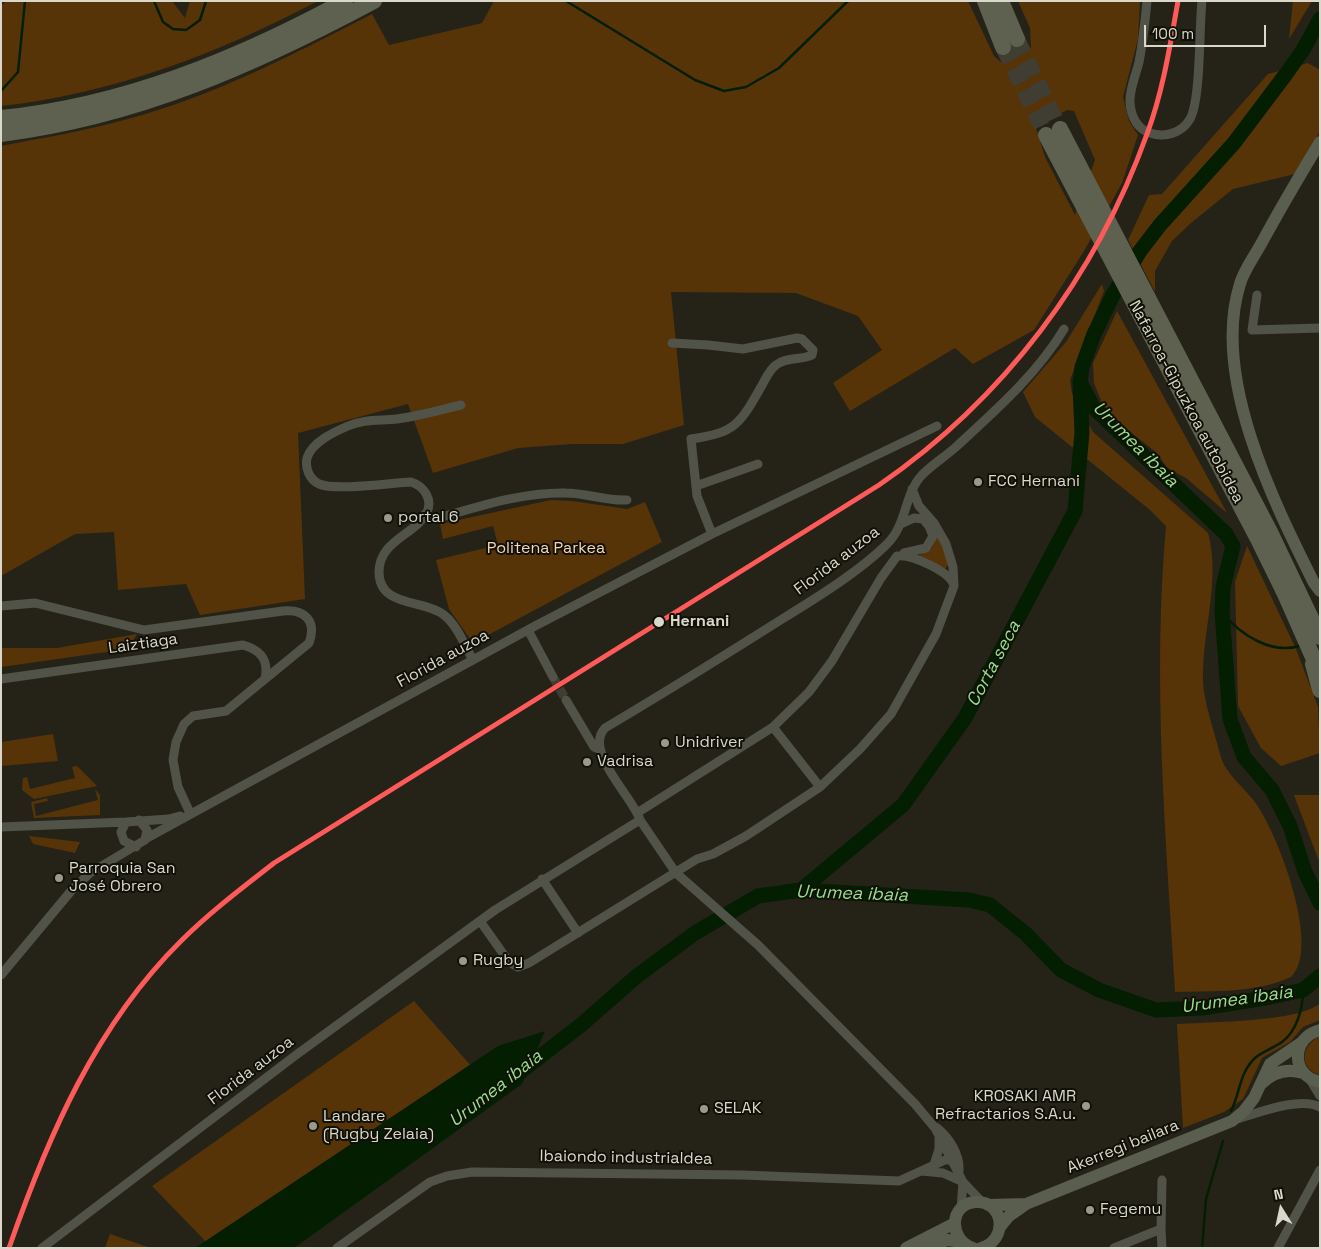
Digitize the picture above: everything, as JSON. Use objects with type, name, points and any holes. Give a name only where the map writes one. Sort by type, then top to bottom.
[{"type":"highway","points":[[1,134],[90,118],[165,97],[257,61],[327,19],[345,1]]},
{"type":"highway","points":[[1,118],[37,114],[130,93],[198,71],[374,1]]},
{"type":"highway","points":[[985,1],[1010,43],[1001,1]]},
{"type":"highway","name":"Nafarroa-Gipuzkoa autobidea","points":[[1053,132],[1258,539],[1311,652],[1318,680]]},
{"type":"highway","name":"Nafarroa-Gipuzkoa autobidea","points":[[1072,169],[1270,532],[1320,637]]},
{"type":"main road","points":[[1320,142],[1241,282],[1232,318],[1232,344],[1236,379],[1252,438],[1288,532],[1320,591]]},
{"type":"main road","name":"Akerregi bailara","points":[[1026,1204],[1232,1120],[1250,1105],[1270,1064],[1301,1043],[1311,1033],[1320,1030]]},
{"type":"main road","points":[[1301,1043],[1297,1058],[1310,1078]]},
{"type":"main road","points":[[1261,1084],[1270,1076],[1280,1071],[1292,1070],[1310,1078]]},
{"type":"main road","points":[[968,1245],[955,1230],[954,1223],[961,1209],[974,1202],[985,1204],[1026,1204]]},
{"type":"main road","points":[[985,1204],[998,1214],[1000,1227],[998,1237],[990,1246]]},
{"type":"main road","points":[[1000,1227],[1009,1216],[1026,1204]]},
{"type":"main road","points":[[906,1248],[954,1223]]},
{"type":"main road","points":[[922,1248],[948,1240],[968,1245]]},
{"type":"street","points":[[1147,1],[1143,39],[1130,96],[1132,112],[1136,123],[1149,133],[1167,135],[1178,131],[1189,120],[1194,109],[1202,1]]},
{"type":"street","points":[[1256,295],[1252,330],[1320,328]]},
{"type":"street","points":[[480,921],[509,962],[518,967],[529,963],[676,873],[697,858],[714,854],[746,836],[820,787],[860,749],[891,714],[936,634],[954,586],[953,567],[946,544],[914,497],[912,488],[924,473],[956,447],[1028,378],[1048,354],[1064,329]]},
{"type":"street","points":[[672,343],[743,349],[797,338],[802,339],[813,350],[812,355],[778,363],[772,368],[750,407],[728,430],[692,439],[697,496],[712,534]]},
{"type":"street","points":[[461,405],[397,419],[367,421],[348,426],[318,443],[310,450],[306,461],[312,480],[320,484],[354,486],[411,482],[420,484],[427,494],[426,514],[383,555],[379,574],[382,583],[398,601],[430,608],[444,615],[473,660]]},
{"type":"street","name":"Florida auzoa","points":[[147,838],[473,660],[530,634],[712,534],[937,426]]},
{"type":"street","points":[[696,486],[758,464]]},
{"type":"street","name":"Florida auzoa","points":[[601,733],[814,599],[881,550],[892,539],[900,524],[907,508],[912,488]]},
{"type":"street","points":[[426,514],[435,519],[520,496],[543,493],[568,493],[627,500]]},
{"type":"street","points":[[907,508],[924,511]]},
{"type":"street","points":[[907,508],[914,518]]},
{"type":"street","points":[[897,556],[921,550],[930,545],[933,536],[929,526],[923,519],[914,518],[900,524]]},
{"type":"street","points":[[897,556],[910,556],[945,574],[950,577],[954,586]]},
{"type":"street","name":"Florida auzoa","points":[[42,1248],[296,1055],[480,921],[773,727],[808,692],[832,662],[881,578],[897,556]]},
{"type":"street","points":[[1,606],[36,603],[144,630],[294,610],[308,617],[312,624],[312,634],[309,643],[226,710],[193,716],[184,724],[176,742],[173,760],[178,787],[190,813]]},
{"type":"street","points":[[530,634],[553,678]]},
{"type":"street","name":"Laiztiaga","points":[[1,680],[243,645],[255,648],[261,653],[267,669],[265,679]]},
{"type":"street","points":[[566,700],[594,747],[599,749]]},
{"type":"street","points":[[582,725],[601,733],[599,749],[612,774],[638,817],[676,873],[747,936],[944,1134],[953,1148],[959,1163],[958,1171]]},
{"type":"street","points":[[773,727],[820,787]]},
{"type":"street","name":"Florida auzoa","points":[[139,820],[169,819],[190,813]]},
{"type":"street","points":[[1,827],[139,820],[146,826],[147,838],[136,847],[90,874],[71,891],[1,975]]},
{"type":"street","points":[[121,832],[126,822]]},
{"type":"street","points":[[108,823],[121,832],[124,841],[118,856]]},
{"type":"street","points":[[124,841],[136,847]]},
{"type":"street","points":[[542,880],[578,933]]},
{"type":"street","points":[[1310,1078],[1320,1096]]},
{"type":"street","points":[[1232,1120],[1297,1103],[1310,1103],[1320,1107]]},
{"type":"street","points":[[932,1124],[963,1182],[985,1204]]},
{"type":"street","points":[[934,1166],[939,1149],[939,1136]]},
{"type":"street","points":[[921,1171],[931,1170],[950,1160],[953,1148]]},
{"type":"street","name":"Ibaiondo industrialdea","points":[[337,1248],[430,1182],[447,1176],[472,1172],[742,1175],[898,1181],[945,1160],[950,1160]]},
{"type":"street","points":[[1278,1248],[1320,1170]]},
{"type":"street","points":[[921,1171],[943,1173],[963,1182]]},
{"type":"street","points":[[1162,1180],[1162,1248]]},
{"type":"street","points":[[961,1209],[963,1182]]},
{"type":"street","points":[[1114,1248],[1162,1229]]},
{"type":"green space","points":[[6,1],[172,1],[185,18],[190,1],[318,1],[242,38],[164,68],[84,92],[1,106],[1,6]]},
{"type":"green space","points":[[494,1],[968,1],[994,56],[1003,64],[1031,48],[1030,28],[1018,1],[1140,1],[1138,39],[1123,97],[1129,121],[1138,135],[1122,183],[1084,251],[1034,330],[973,364],[955,348],[850,411],[833,383],[882,350],[858,316],[796,293],[671,292],[684,425],[623,444],[572,444],[518,448],[433,473],[408,404],[298,433],[305,599],[200,615],[186,584],[118,590],[114,532],[75,534],[1,576],[1,146],[109,124],[189,100],[251,74],[372,14],[389,45],[482,23]],"holes":[[[1067,110],[1074,111],[1095,160],[1075,215],[1045,157],[1036,128]]]},
{"type":"green space","points":[[1293,1],[1312,1],[1289,39]]},
{"type":"green space","points":[[1308,63],[1320,70],[1320,131],[1295,174],[1233,189],[1191,223],[1172,241],[1155,271],[1155,292],[1128,240],[1149,195],[1162,194],[1268,74]]},
{"type":"green space","points":[[1102,284],[1104,291],[1070,380],[1072,393],[1093,432],[1208,533],[1213,569],[1203,662],[1203,680],[1207,707],[1220,754],[1226,768],[1257,805],[1276,842],[1294,893],[1302,943],[1299,963],[1291,977],[1264,986],[1249,989],[1175,992],[1160,701],[1160,642],[1166,526],[1150,510],[1035,417],[1023,392],[1066,342]]},
{"type":"green space","points":[[1117,311],[1227,513],[1186,478],[1167,468],[1157,453],[1119,423],[1102,403],[1094,383],[1093,363]]},
{"type":"green space","name":"Politena Parkea","points":[[551,500],[627,509],[645,502],[662,542],[473,643],[449,609],[436,560],[498,545],[493,526],[443,539],[440,524]]},
{"type":"green space","points":[[937,532],[941,539],[948,565],[945,569],[918,556],[932,548]]},
{"type":"green space","points":[[1247,546],[1296,649],[1318,707],[1320,753],[1281,766],[1261,748],[1238,706],[1235,582]]},
{"type":"green space","points":[[137,634],[128,649],[1,667],[1,648],[57,648]]},
{"type":"green space","points":[[53,734],[58,761],[1,766],[1,742]]},
{"type":"green space","points":[[77,766],[97,786],[34,799],[22,790],[23,778],[27,777],[30,789],[75,778],[72,767]]},
{"type":"green space","points":[[95,789],[100,795],[100,815],[34,818],[31,802],[47,798],[48,801],[34,804],[36,816],[98,800]]},
{"type":"green space","points":[[1294,795],[1320,795],[1320,864]]},
{"type":"green space","points":[[29,836],[80,842],[75,853],[33,844]]},
{"type":"green space","name":"Landare (Rugby Zelaia)","points":[[414,1001],[472,1067],[212,1248],[152,1186]]},
{"type":"green space","points":[[1320,1003],[1320,1020],[1303,1027],[1290,1042],[1262,1058],[1243,1099],[1224,1112],[1183,1128],[1177,1024],[1274,1017],[1294,1014],[1310,1009]]},
{"type":"green space","points":[[1320,1036],[1320,1075],[1308,1067],[1305,1062],[1305,1056],[1309,1045]]},
{"type":"green space","points":[[110,1234],[151,1248],[105,1248]]},
{"type":"water","points":[[545,1031],[522,1084],[294,1248],[195,1248],[498,1046]]},
{"type":"waterway","points":[[1,91],[18,72],[25,1]]},
{"type":"waterway","points":[[154,1],[163,22],[173,29],[186,30],[200,20],[206,1]]},
{"type":"waterway","points":[[566,1],[695,80],[724,91],[746,87],[779,68],[848,1]]},
{"type":"waterway","name":"Urumea ibaia","points":[[1320,19],[1303,50],[1234,143],[1160,225],[1140,251],[1113,295],[1094,334],[1082,367],[1080,382],[1093,407],[1226,534],[1233,546],[1223,587],[1222,612],[1230,719],[1244,757],[1272,790],[1290,826],[1305,872],[1320,903]]},
{"type":"waterway","name":"Corta seca","points":[[801,890],[903,805],[965,718],[1075,511],[1082,432],[1080,387]]},
{"type":"waterway","points":[[1222,612],[1238,628],[1258,641],[1280,648],[1302,645]]},
{"type":"waterway","name":"Urumea ibaia","points":[[515,1076],[581,1025],[637,976],[695,933],[758,896],[801,890],[969,900],[990,905],[1026,934],[1061,970],[1099,990],[1156,1010],[1202,1008],[1266,998],[1303,990],[1320,976]]},
{"type":"waterway","points":[[1231,1111],[1243,1077],[1250,1064],[1255,1058],[1282,1042],[1292,1032],[1302,1004],[1303,990]]},
{"type":"waterway","points":[[1202,1248],[1206,1199],[1223,1141]]},
{"type":"tunnel","points":[[1017,39],[1060,129]]},
{"type":"tunnel","points":[[1003,47],[1046,135]]},
{"type":"tunnel","points":[[553,677],[566,700]]},
{"type":"transit line","points":[[9,1248],[40,1165],[58,1124],[100,1046],[124,1009],[151,974],[203,920],[274,863],[879,485],[924,451],[966,414],[1005,374],[1041,330],[1073,285],[1101,237],[1126,186],[1147,134],[1157,101],[1178,1]]},
{"type":"place","name":"FCC Hernani","points":[[978,482]]},
{"type":"place","name":"portal 6","points":[[388,518]]},
{"type":"place","name":"Hernani","points":[[659,622]]},
{"type":"place","name":"Unidriver","points":[[665,743]]},
{"type":"place","name":"Vadrisa","points":[[587,762]]},
{"type":"place","name":"Parroquia San José Obrero","points":[[59,878]]},
{"type":"place","name":"Rugby","points":[[463,961]]},
{"type":"place","name":"KROSAKI AMR Refractarios S.A.u.","points":[[1086,1106]]},
{"type":"place","name":"SELAK","points":[[704,1109]]},
{"type":"place","name":"Landare (Rugby Zelaia)","points":[[313,1126]]},
{"type":"place","name":"Fegemu","points":[[1090,1210]]}]
